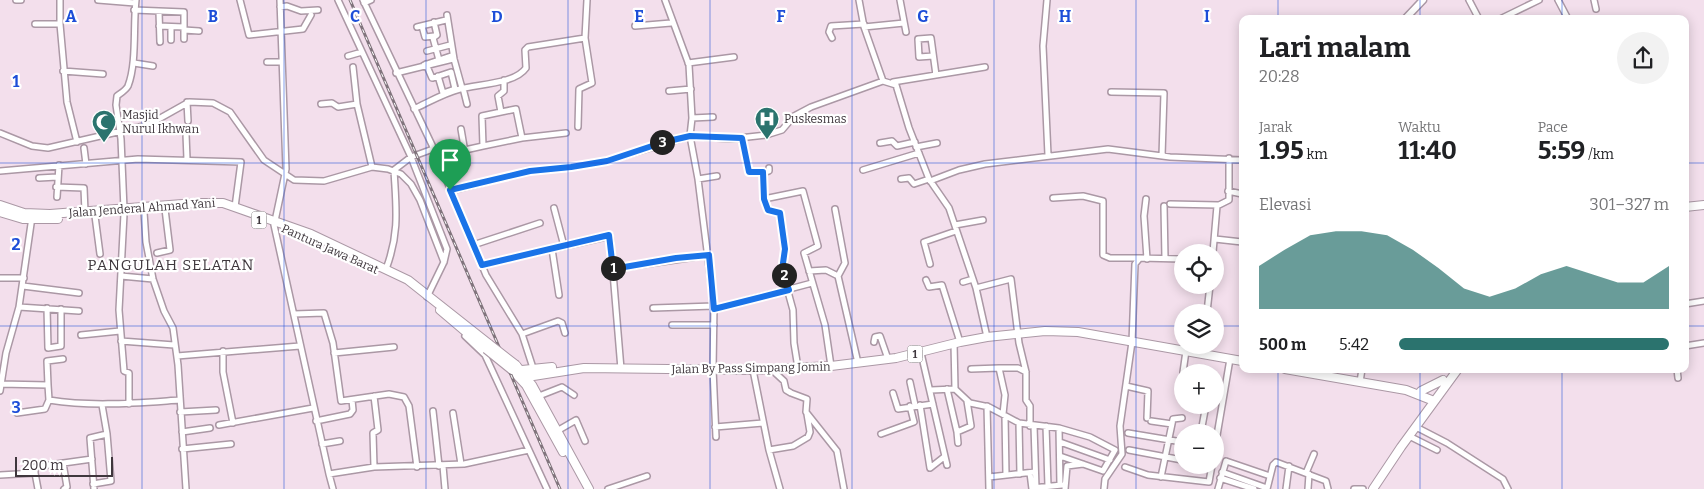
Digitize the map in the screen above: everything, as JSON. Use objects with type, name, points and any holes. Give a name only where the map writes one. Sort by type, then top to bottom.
[{"type":"highway","name":"Jalan Jenderal Ahmad Yani","points":[[0,205],[32,217],[85,212],[124,212],[210,202],[235,207],[275,223],[312,234],[386,269],[427,296]]},
{"type":"highway","points":[[1689,206],[1704,204]]},
{"type":"highway","name":"Pantura Jawa Barat","points":[[0,212],[16,218],[95,216],[124,212],[216,206],[275,223],[385,274],[427,296],[438,306]]},
{"type":"highway","name":"1","points":[[438,306],[487,347],[524,371],[589,489]]},
{"type":"highway","name":"Jalan By Pass Simpang Jomin","points":[[524,371],[568,366],[621,369],[753,370],[831,366],[888,359],[957,342],[988,337],[1018,333],[1072,331],[1174,349]]},
{"type":"highway","name":"Jalan By Pass Simpang Jomin","points":[[1216,354],[1239,360]]},
{"type":"highway","name":"Jalan By Pass Simpang Jomin","points":[[524,371],[548,373],[584,368]]},
{"type":"highway","name":"1","points":[[524,371],[526,385],[583,489]]},
{"type":"highway","points":[[532,385],[536,379],[548,373]]},
{"type":"highway","points":[[1308,373],[1406,390],[1420,393],[1432,399]]},
{"type":"highway","points":[[1401,446],[1416,427],[1443,380],[1450,373]]},
{"type":"highway","points":[[1373,489],[1432,399],[1455,373]]},
{"type":"highway","points":[[1420,393],[1443,380]]},
{"type":"highway","points":[[1420,393],[1424,399],[1432,399]]},
{"type":"main road","points":[[1409,15],[1423,0]]},
{"type":"street","points":[[16,0],[21,0]]},
{"type":"street","points":[[60,0],[63,71],[69,114],[77,142]]},
{"type":"street","points":[[98,0],[136,2],[134,10],[134,64],[127,88],[116,99],[120,132],[124,212],[120,331],[124,372],[129,373],[129,404]]},
{"type":"street","points":[[240,0],[249,34],[280,33],[303,29],[311,15]]},
{"type":"street","points":[[280,0],[286,176],[275,223],[313,408],[333,489]]},
{"type":"street","points":[[338,0],[411,157],[447,249],[444,262],[427,296]]},
{"type":"street","points":[[371,0],[363,1],[433,149],[482,265],[522,334],[524,371]]},
{"type":"street","points":[[578,127],[579,89],[592,83],[585,38],[587,0]]},
{"type":"street","points":[[665,0],[688,63],[691,88],[692,118],[690,136],[709,255],[714,307],[713,369],[716,437]]},
{"type":"street","points":[[859,0],[864,25],[883,81]]},
{"type":"street","points":[[900,0],[906,32]]},
{"type":"street","points":[[1469,0],[1477,15]]},
{"type":"street","points":[[1508,15],[1539,0]]},
{"type":"street","points":[[1558,0],[1566,15]]},
{"type":"street","points":[[1594,0],[1596,9]]},
{"type":"street","points":[[1046,1],[1043,46],[1048,155]]},
{"type":"street","points":[[280,6],[287,6],[301,12],[318,10]]},
{"type":"street","points":[[134,10],[184,12],[184,39]]},
{"type":"street","points":[[159,12],[160,42]]},
{"type":"street","points":[[448,32],[425,37],[419,26],[446,17],[454,59],[467,104]]},
{"type":"street","points":[[396,73],[440,61],[436,49],[434,22]]},
{"type":"street","points":[[635,26],[672,23]]},
{"type":"street","points":[[832,38],[831,26],[904,23]]},
{"type":"street","points":[[35,24],[60,24]]},
{"type":"street","points":[[159,26],[198,31]]},
{"type":"street","points":[[171,27],[171,40]]},
{"type":"street","points":[[414,109],[463,88],[504,80],[525,70],[524,50],[528,46],[585,38]]},
{"type":"street","points":[[933,56],[919,57],[918,39],[931,38],[936,75]]},
{"type":"street","points":[[427,51],[450,45]]},
{"type":"street","points":[[348,56],[362,52]]},
{"type":"street","points":[[688,63],[734,57]]},
{"type":"street","points":[[266,62],[281,62]]},
{"type":"street","points":[[134,64],[153,66]]},
{"type":"street","points":[[425,65],[432,77],[453,72],[455,89],[444,93],[438,76]]},
{"type":"street","points":[[450,190],[530,171],[607,161],[664,142],[690,136],[742,138],[780,131],[802,112],[883,81],[893,82],[985,66]]},
{"type":"street","points":[[353,67],[357,104],[372,167]]},
{"type":"street","points":[[63,71],[103,74]]},
{"type":"street","points":[[501,112],[498,96],[504,91],[504,80]]},
{"type":"street","points":[[893,82],[899,90],[929,180],[947,204],[956,228],[976,288],[988,337]]},
{"type":"street","points":[[669,91],[691,88]]},
{"type":"street","points":[[1111,92],[1164,93],[1162,156]]},
{"type":"street","points":[[0,133],[39,148],[120,132],[154,122],[188,102],[205,101],[224,108],[238,122],[258,154],[286,176],[300,181],[324,182],[372,167],[394,170],[407,179],[416,192],[444,262]]},
{"type":"street","points":[[188,102],[188,121]]},
{"type":"street","points":[[321,104],[332,103],[338,107],[357,104]]},
{"type":"street","points":[[483,146],[482,116],[516,108],[522,138]]},
{"type":"street","points":[[692,118],[713,117]]},
{"type":"street","points":[[441,170],[467,164],[461,128]]},
{"type":"street","points":[[465,150],[522,138],[566,133]]},
{"type":"street","points":[[186,134],[187,159]]},
{"type":"street","points":[[742,138],[749,172],[769,171],[769,168]]},
{"type":"street","points":[[880,143],[892,141],[897,146],[937,143]]},
{"type":"street","points":[[84,148],[86,164]]},
{"type":"street","points":[[900,179],[908,178],[914,184],[969,168],[1048,155],[1108,148],[1162,156],[1239,160]]},
{"type":"street","points":[[394,170],[411,157],[433,149]]},
{"type":"street","points":[[863,170],[919,153]]},
{"type":"street","points":[[1165,258],[1167,205],[1228,203],[1230,158]]},
{"type":"street","points":[[0,171],[59,165],[187,159],[242,162],[235,207]]},
{"type":"street","points":[[57,198],[56,187],[59,165]]},
{"type":"street","points":[[386,269],[394,246],[397,224],[394,170]]},
{"type":"street","points":[[763,172],[764,199],[768,211],[780,213],[785,249],[782,270],[793,310],[794,343],[798,368]]},
{"type":"street","points":[[698,179],[717,176]]},
{"type":"street","points":[[39,178],[57,177]]},
{"type":"street","points":[[56,187],[84,188],[85,212]]},
{"type":"street","points":[[764,199],[804,191],[818,246],[804,253],[825,325],[831,366]]},
{"type":"street","points":[[1228,192],[1239,194]]},
{"type":"street","points":[[1053,198],[1083,196],[1103,201],[1103,255],[1110,258],[1174,259]]},
{"type":"street","points":[[1146,199],[1144,216],[1147,259]]},
{"type":"street","points":[[1214,244],[1218,204]]},
{"type":"street","points":[[554,208],[564,246]]},
{"type":"street","points":[[835,209],[845,263],[838,276],[858,363]]},
{"type":"street","points":[[157,253],[170,250],[165,210]]},
{"type":"street","points":[[144,212],[146,242],[153,279],[164,311],[173,328],[177,356],[186,489]]},
{"type":"street","points":[[95,216],[100,254]]},
{"type":"street","points":[[0,391],[23,286],[32,217]]},
{"type":"street","points":[[930,264],[924,242],[956,228],[983,220]]},
{"type":"street","points":[[473,245],[540,224]]},
{"type":"street","points":[[482,265],[609,235],[621,369]]},
{"type":"street","points":[[1215,239],[1239,242]]},
{"type":"street","points":[[552,249],[559,295]]},
{"type":"street","points":[[613,269],[676,258],[709,255]]},
{"type":"street","points":[[1104,489],[1105,479],[1122,454],[1120,426],[1132,342],[1136,264],[1140,258]]},
{"type":"street","points":[[809,271],[826,270],[838,276]]},
{"type":"street","points":[[121,276],[153,279]]},
{"type":"street","points":[[0,278],[24,278]]},
{"type":"street","points":[[963,282],[973,279]]},
{"type":"street","points":[[976,288],[1010,279],[1026,372],[1026,400],[1030,406],[1033,488],[1064,486]]},
{"type":"street","points":[[926,280],[929,287],[942,285],[957,342],[955,389],[967,401],[974,405],[987,406],[1019,423],[1059,428],[1090,437],[1114,447],[1115,451],[1103,470],[1060,456]]},
{"type":"street","points":[[653,308],[714,307],[812,283]]},
{"type":"street","points":[[23,286],[79,293]]},
{"type":"street","points":[[1689,303],[1704,301]]},
{"type":"street","points":[[438,306],[443,316],[485,355],[545,489]]},
{"type":"street","points":[[19,307],[79,311]]},
{"type":"street","points":[[46,308],[48,348],[61,346],[61,309]]},
{"type":"street","points":[[294,314],[323,312],[331,335],[340,400],[342,402],[397,394],[405,398],[409,410],[417,467]]},
{"type":"street","points":[[522,334],[558,321],[562,322],[566,333]]},
{"type":"street","points":[[672,325],[714,325]]},
{"type":"street","points":[[81,335],[120,331]]},
{"type":"street","points":[[874,342],[875,338],[880,336],[888,359]]},
{"type":"street","points":[[121,341],[174,345]]},
{"type":"street","points":[[1689,345],[1704,343]]},
{"type":"street","points":[[177,356],[300,346]]},
{"type":"street","points":[[334,353],[394,347]]},
{"type":"street","points":[[223,351],[223,372],[233,422]]},
{"type":"street","points":[[921,352],[947,465]]},
{"type":"street","points":[[17,413],[46,409],[49,400],[47,361],[63,359]]},
{"type":"street","points":[[1224,392],[1230,359]]},
{"type":"street","points":[[999,368],[1005,395],[1006,475]]},
{"type":"street","points":[[971,369],[1018,368],[1026,372]]},
{"type":"street","points":[[769,450],[793,446],[809,436],[806,412],[807,399],[791,394],[786,390],[784,381],[771,369]]},
{"type":"street","points":[[753,370],[769,450],[780,489]]},
{"type":"street","points":[[1360,382],[1361,373]]},
{"type":"street","points":[[1677,373],[1678,378]]},
{"type":"street","points":[[910,382],[930,468],[944,457]]},
{"type":"street","points":[[0,384],[48,385]]},
{"type":"street","points":[[1126,386],[1148,391],[1149,420],[1172,424]]},
{"type":"street","points":[[539,396],[562,387],[574,395]]},
{"type":"street","points":[[931,390],[955,389]]},
{"type":"street","points":[[947,390],[958,443]]},
{"type":"street","points":[[893,394],[898,410],[915,405],[933,404]]},
{"type":"street","points":[[374,396],[378,430],[373,433],[374,467]]},
{"type":"street","points":[[49,400],[102,405],[180,400]]},
{"type":"street","points":[[316,421],[350,414],[353,410],[352,400]]},
{"type":"street","points":[[957,432],[971,426],[967,401]]},
{"type":"street","points":[[102,405],[107,434],[111,481],[94,486],[90,437],[107,434]]},
{"type":"street","points":[[880,434],[914,422],[915,405]]},
{"type":"street","points":[[987,406],[989,489]]},
{"type":"street","points":[[219,424],[313,408]]},
{"type":"street","points":[[180,412],[216,410]]},
{"type":"street","points":[[433,411],[445,489]]},
{"type":"street","points":[[806,412],[837,451],[844,489]]},
{"type":"street","points":[[453,413],[461,464]]},
{"type":"street","points":[[1161,477],[1174,418],[1182,418]]},
{"type":"street","points":[[557,431],[576,420],[585,440]]},
{"type":"street","points":[[715,427],[763,423]]},
{"type":"street","points":[[1019,423],[1020,474]]},
{"type":"street","points":[[1046,426],[1048,486]]},
{"type":"street","points":[[1416,427],[1447,443],[1504,479],[1508,489]]},
{"type":"street","points":[[182,432],[210,428]]},
{"type":"street","points":[[1059,428],[1064,486]]},
{"type":"street","points":[[1128,433],[1174,441]]},
{"type":"street","points":[[1409,436],[1437,450]]},
{"type":"street","points":[[322,444],[340,442]]},
{"type":"street","points":[[1060,442],[1110,460]]},
{"type":"street","points":[[182,449],[231,444]]},
{"type":"street","points":[[329,474],[374,467],[461,464],[529,450]]},
{"type":"street","points":[[1128,450],[1174,458]]},
{"type":"street","points":[[1308,489],[1308,473],[1314,454]]},
{"type":"street","points":[[38,489],[35,467],[92,459]]},
{"type":"street","points":[[1218,489],[1224,463],[1229,461],[1270,476]]},
{"type":"street","points":[[1221,475],[1267,489],[1275,462],[1326,481],[1328,489]]},
{"type":"street","points":[[63,463],[67,487],[64,489]]},
{"type":"street","points":[[1064,486],[1067,466],[1085,464]]},
{"type":"street","points":[[1286,489],[1289,466]]},
{"type":"street","points":[[1125,467],[1134,472],[1161,477],[1209,482],[1210,474]]},
{"type":"street","points":[[989,478],[1032,472]]},
{"type":"street","points":[[0,475],[35,473]]},
{"type":"street","points":[[1221,475],[1254,489]]},
{"type":"street","points":[[608,489],[647,476]]},
{"type":"street","points":[[1354,489],[1363,489]]},
{"type":"railway","points":[[350,0],[560,489]]},
{"type":"place","name":"Puskesmas","points":[[767,140]]},
{"type":"place","name":"Masjid Nurul Ikhwan","points":[[104,143]]},
{"type":"district","name":"PANGULAH SELATAN","points":[[171,265]]},
{"type":"route","points":[[690,136],[718,139],[742,138],[749,172],[763,172],[764,199],[768,210],[779,211],[780,213],[785,249],[782,270],[789,290],[714,309],[709,255],[676,258],[613,269],[609,235],[582,243],[482,265],[450,190],[530,171],[607,161],[664,142],[690,136]]}]
